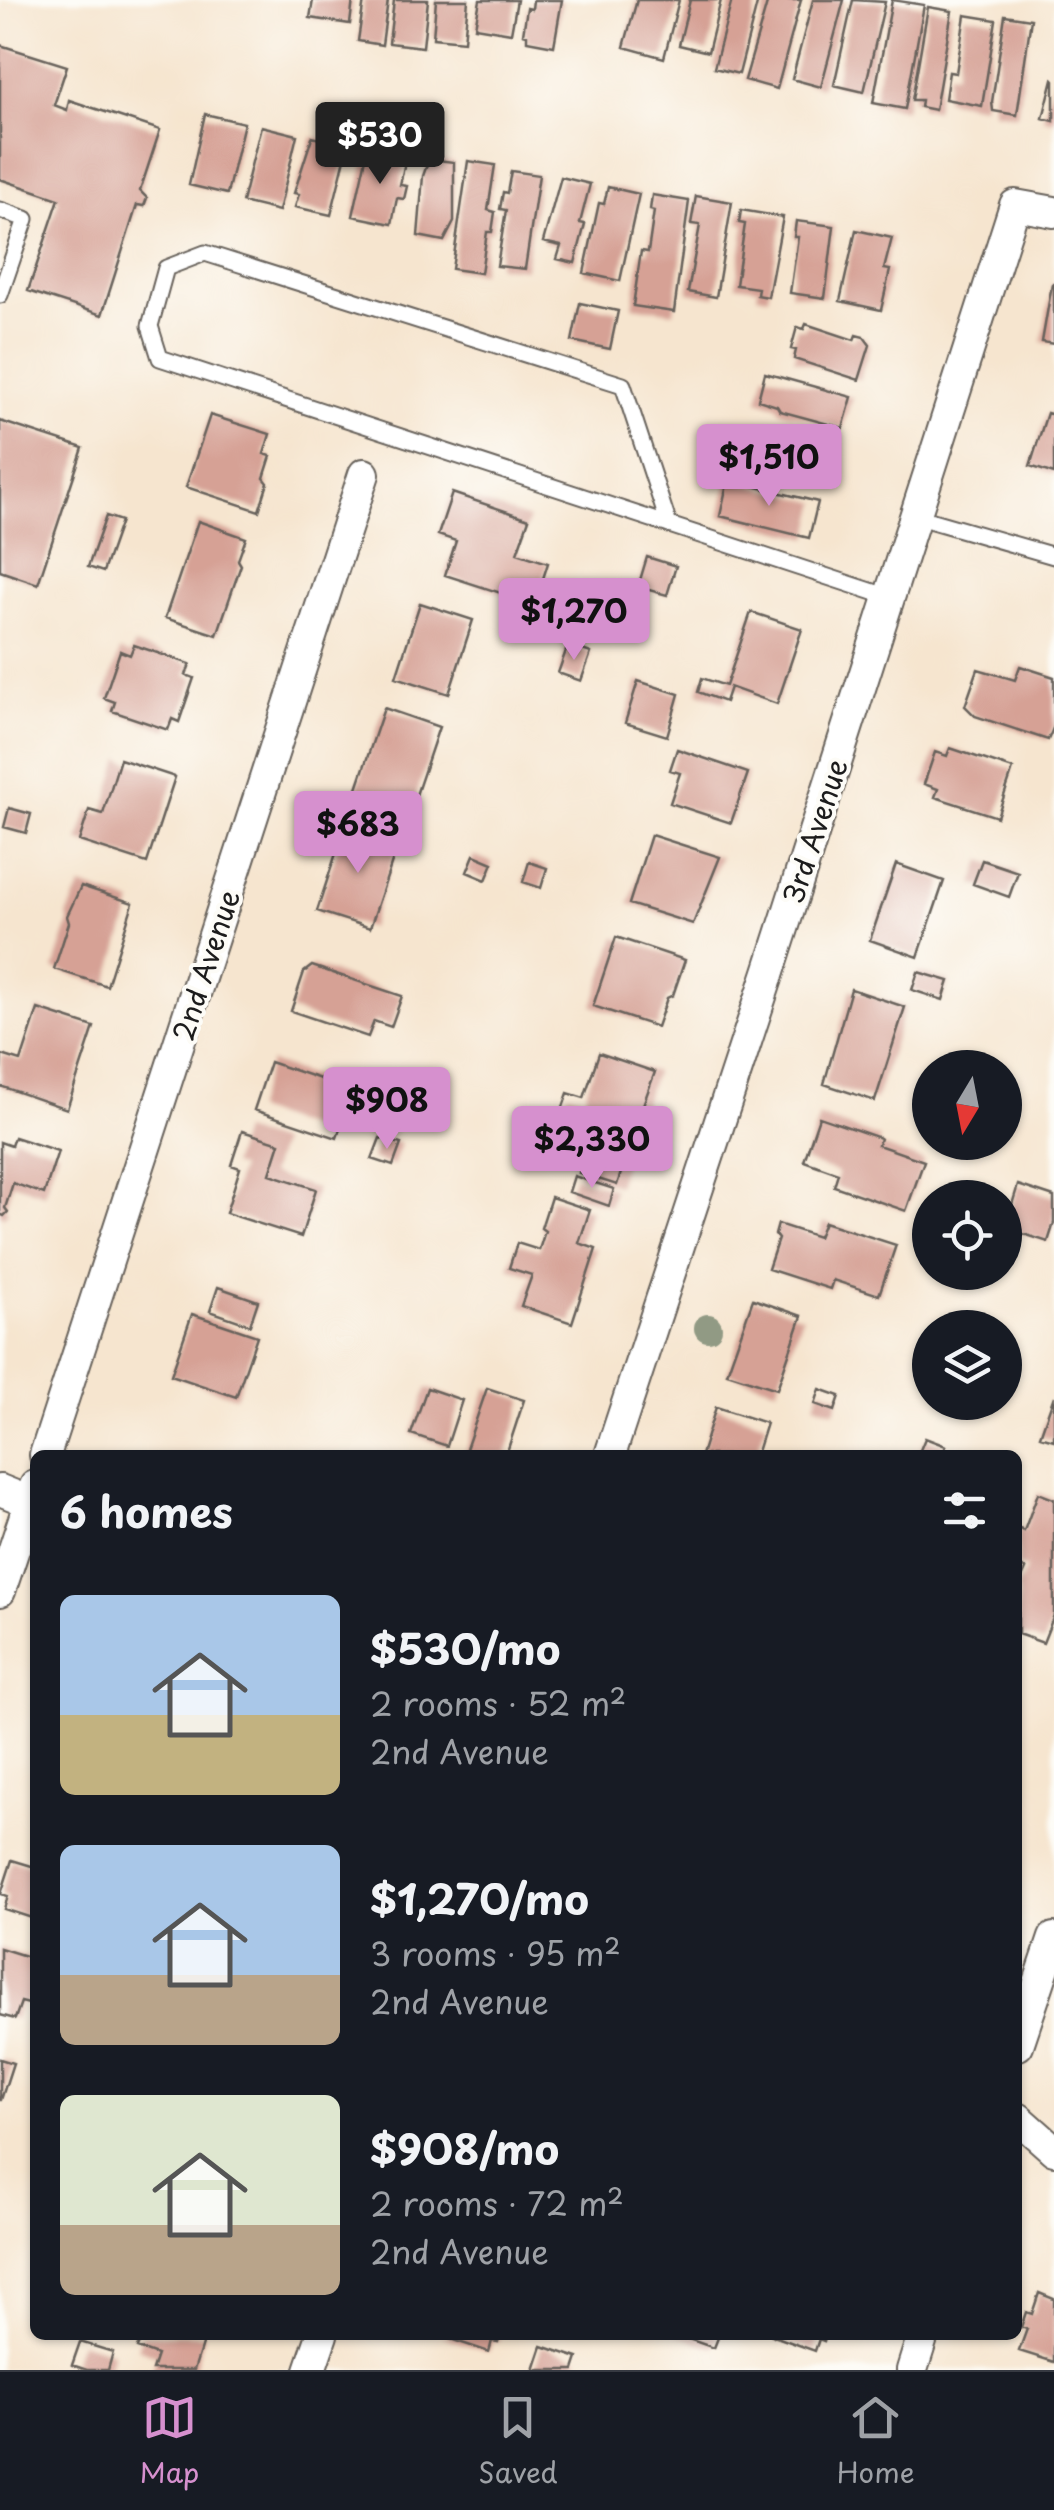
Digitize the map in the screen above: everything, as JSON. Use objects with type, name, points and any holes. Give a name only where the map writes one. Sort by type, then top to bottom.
[{"type":"street","name":"3rd Avenue","points":[[612,1450],[1015,205],[1054,212]]},
{"type":"street","name":"2nd Avenue","points":[[47,1450],[364,474]]},
{"type":"street","points":[[0,1490],[30,1496]]},
{"type":"street","points":[[0,1592],[30,1506]]},
{"type":"street","points":[[1022,2034],[1054,1938]]},
{"type":"street","points":[[1022,2122],[1054,2150]]},
{"type":"street","points":[[310,2370],[320,2340]]},
{"type":"street","points":[[912,2370],[921,2340]]},
{"type":"lane","points":[[0,210],[26,218],[0,294]]},
{"type":"lane","points":[[669,524],[623,385],[205,252],[166,268],[150,326],[160,358],[889,597]]},
{"type":"lane","points":[[915,516],[1054,556]]},
{"type":"building","points":[[313,0],[353,0],[350,24],[310,18]]},
{"type":"building","points":[[364,0],[388,0],[382,45],[358,41]]},
{"type":"building","points":[[394,0],[428,0],[423,47],[389,43]]},
{"type":"building","points":[[436,0],[468,0],[464,41],[433,38]]},
{"type":"building","points":[[480,0],[517,0],[511,33],[475,27]]},
{"type":"building","points":[[533,0],[562,0],[554,46],[527,41],[523,34],[527,8],[532,9]]},
{"type":"building","points":[[637,0],[679,0],[664,58],[624,47]]},
{"type":"building","points":[[690,0],[721,0],[708,52],[679,45]]},
{"type":"building","points":[[732,0],[758,0],[739,74],[714,68]]},
{"type":"building","points":[[768,0],[801,0],[777,89],[745,80]]},
{"type":"building","points":[[813,0],[844,0],[821,87],[792,79]]},
{"type":"building","points":[[853,0],[885,2],[864,92],[834,85]]},
{"type":"building","points":[[892,0],[924,5],[905,109],[873,103]]},
{"type":"building","points":[[928,7],[952,11],[935,110],[920,107],[921,100],[912,100]]},
{"type":"building","points":[[965,15],[996,20],[982,106],[945,99],[949,72],[956,73]]},
{"type":"building","points":[[1005,15],[1031,19],[1017,115],[993,111]]},
{"type":"building","points":[[0,45],[67,66],[54,105],[67,110],[69,100],[160,130],[140,191],[147,198],[144,206],[137,205],[102,315],[28,291],[59,199],[0,179]]},
{"type":"building","points":[[1054,80],[1054,121],[1043,118]]},
{"type":"building","points":[[205,114],[244,123],[227,194],[189,185]]},
{"type":"building","points":[[261,126],[297,135],[279,211],[242,202]]},
{"type":"building","points":[[312,137],[348,146],[331,215],[295,207],[299,194],[294,193]]},
{"type":"building","points":[[368,149],[406,157],[400,185],[407,186],[404,199],[397,198],[392,224],[353,216]]},
{"type":"building","points":[[429,159],[454,162],[454,222],[444,241],[418,236],[423,176]]},
{"type":"building","points":[[468,161],[495,165],[488,210],[495,212],[492,232],[487,232],[481,273],[452,269]]},
{"type":"building","points":[[511,171],[539,175],[525,269],[497,266],[506,210],[500,209]]},
{"type":"building","points":[[561,177],[590,184],[575,263],[557,259],[561,246],[543,242]]},
{"type":"building","points":[[608,187],[639,194],[620,281],[584,273],[599,203],[604,204]]},
{"type":"building","points":[[652,195],[689,201],[674,312],[633,306],[641,251],[648,252],[654,211],[650,210]]},
{"type":"building","points":[[696,196],[732,202],[716,297],[688,292],[700,225],[691,224]]},
{"type":"building","points":[[741,210],[783,217],[768,297],[757,295],[758,288],[736,285],[745,224],[739,223]]},
{"type":"building","points":[[796,221],[834,226],[825,298],[790,293],[798,237],[794,237]]},
{"type":"building","points":[[856,230],[892,238],[884,269],[890,270],[881,310],[840,301]]},
{"type":"building","points":[[1054,284],[1054,344],[1042,342]]},
{"type":"building","points":[[580,303],[618,311],[610,349],[572,341]]},
{"type":"building","points":[[806,324],[854,340],[856,335],[864,337],[870,345],[859,380],[794,359],[796,350],[791,349],[797,327],[804,329]]},
{"type":"building","points":[[765,373],[852,397],[843,428],[780,411],[777,406],[758,400]]},
{"type":"building","points":[[1047,413],[1054,415],[1054,474],[1030,466]]},
{"type":"building","points":[[210,415],[270,434],[264,454],[271,456],[264,478],[268,483],[259,511],[186,487]]},
{"type":"building","points":[[0,421],[83,448],[38,584],[0,571]]},
{"type":"building","points":[[770,431],[833,450],[823,486],[759,466]]},
{"type":"building","points":[[728,480],[818,502],[809,538],[720,516]]},
{"type":"building","points":[[452,493],[529,519],[517,553],[548,563],[535,604],[445,575],[456,541],[438,535]]},
{"type":"building","points":[[106,516],[121,521],[103,572],[88,567]]},
{"type":"building","points":[[198,521],[246,538],[217,635],[165,618]]},
{"type":"building","points":[[647,557],[676,566],[667,595],[638,587]]},
{"type":"building","points":[[420,603],[473,620],[449,694],[396,677]]},
{"type":"building","points":[[751,612],[802,629],[777,704],[730,687],[725,702],[698,692],[702,678],[726,686]]},
{"type":"building","points":[[134,645],[190,664],[186,675],[194,678],[179,722],[172,719],[168,730],[112,711],[115,702],[104,698],[120,651],[130,655]]},
{"type":"building","points":[[568,645],[591,653],[581,681],[558,673]]},
{"type":"building","points":[[1020,666],[1054,677],[1054,726],[1048,740],[975,716],[965,706],[978,669],[1015,680]]},
{"type":"building","points":[[638,681],[679,694],[667,736],[625,723]]},
{"type":"building","points":[[384,708],[439,727],[410,813],[355,794]]},
{"type":"building","points":[[950,748],[1013,769],[997,817],[935,797],[938,789],[924,784],[935,752],[947,756]]},
{"type":"building","points":[[677,749],[748,773],[731,823],[670,803],[680,773],[670,770]]},
{"type":"building","points":[[120,759],[175,777],[147,863],[79,841],[89,810],[103,814]]},
{"type":"building","points":[[9,808],[31,814],[26,833],[4,827]]},
{"type":"building","points":[[346,823],[399,841],[370,928],[317,911]]},
{"type":"building","points":[[651,835],[720,857],[693,924],[629,904]]},
{"type":"building","points":[[474,855],[493,863],[486,880],[467,872]]},
{"type":"building","points":[[982,860],[1018,872],[1009,897],[973,884]]},
{"type":"building","points":[[529,862],[547,868],[541,888],[523,882]]},
{"type":"building","points":[[896,864],[944,881],[918,957],[870,940]]},
{"type":"building","points":[[81,886],[133,903],[107,986],[54,969],[69,923],[67,916]]},
{"type":"building","points":[[616,937],[685,960],[657,1027],[593,1006]]},
{"type":"building","points":[[312,966],[402,996],[391,1027],[374,1021],[368,1037],[291,1011],[304,972]]},
{"type":"building","points":[[918,972],[949,981],[943,1000],[912,990]]},
{"type":"building","points":[[851,989],[905,1007],[875,1101],[824,1084]]},
{"type":"building","points":[[38,1009],[94,1027],[67,1109],[0,1086],[2,1055],[21,1061]]},
{"type":"building","points":[[599,1053],[655,1072],[632,1122],[637,1124],[617,1185],[579,1173],[588,1146],[553,1135],[568,1093],[584,1098]]},
{"type":"building","points":[[270,1062],[353,1090],[337,1138],[254,1110]]},
{"type":"building","points":[[819,1117],[880,1138],[878,1145],[924,1161],[917,1180],[912,1180],[906,1211],[834,1186],[838,1173],[804,1161]]},
{"type":"building","points":[[242,1131],[280,1143],[270,1174],[316,1189],[301,1237],[226,1213],[240,1168],[231,1165]]},
{"type":"building","points":[[14,1137],[58,1151],[44,1194],[13,1183],[4,1216],[0,1214],[0,1142],[11,1146]]},
{"type":"building","points":[[380,1138],[401,1144],[393,1166],[372,1159]]},
{"type":"building","points":[[574,1176],[614,1189],[609,1206],[569,1192]]},
{"type":"building","points":[[1022,1186],[1054,1197],[1054,1223],[1048,1242],[1022,1234]]},
{"type":"building","points":[[551,1197],[590,1210],[579,1243],[596,1249],[572,1323],[521,1306],[532,1275],[509,1268],[517,1243],[539,1250]]},
{"type":"building","points":[[824,1222],[896,1245],[879,1295],[833,1280],[830,1289],[768,1269],[778,1239],[778,1224],[818,1237]]},
{"type":"building","points":[[218,1287],[258,1301],[250,1325],[210,1311]]},
{"type":"building","points":[[753,1299],[802,1316],[777,1389],[727,1373]]},
{"type":"building","points":[[192,1314],[257,1336],[236,1397],[171,1375]]},
{"type":"building","points":[[427,1388],[462,1400],[447,1446],[411,1434]]},
{"type":"building","points":[[487,1388],[524,1400],[508,1450],[466,1450]]},
{"type":"building","points":[[820,1389],[840,1396],[835,1411],[815,1404]]},
{"type":"building","points":[[1054,1396],[1054,1440],[1040,1436]]},
{"type":"building","points":[[716,1407],[766,1423],[758,1450],[703,1450]]},
{"type":"building","points":[[925,1438],[946,1446],[944,1450],[920,1450]]},
{"type":"building","points":[[1038,1493],[1054,1499],[1054,1615],[1043,1643],[1022,1635],[1024,1531]]},
{"type":"building","points":[[12,1860],[30,1865],[30,1917],[4,1909],[8,1896],[1,1894]]},
{"type":"building","points":[[0,1948],[30,1957],[30,2001],[21,2002],[15,2019],[0,2015]]},
{"type":"building","points":[[0,2059],[13,2063],[1,2100],[0,2100]]},
{"type":"building","points":[[1039,2293],[1054,2299],[1054,2362],[1019,2351],[1027,2329],[1022,2327],[1026,2312],[1032,2314]]},
{"type":"building","points":[[140,2340],[203,2340],[194,2370],[152,2370],[157,2355],[137,2348]]},
{"type":"building","points":[[453,2340],[499,2340],[492,2341],[489,2352]]},
{"type":"building","points":[[691,2340],[717,2340],[714,2348]]},
{"type":"building","points":[[785,2340],[819,2340],[815,2351]]},
{"type":"building","points":[[80,2342],[113,2352],[108,2370],[72,2365]]},
{"type":"building","points":[[542,2346],[578,2358],[574,2370],[534,2370]]}]
